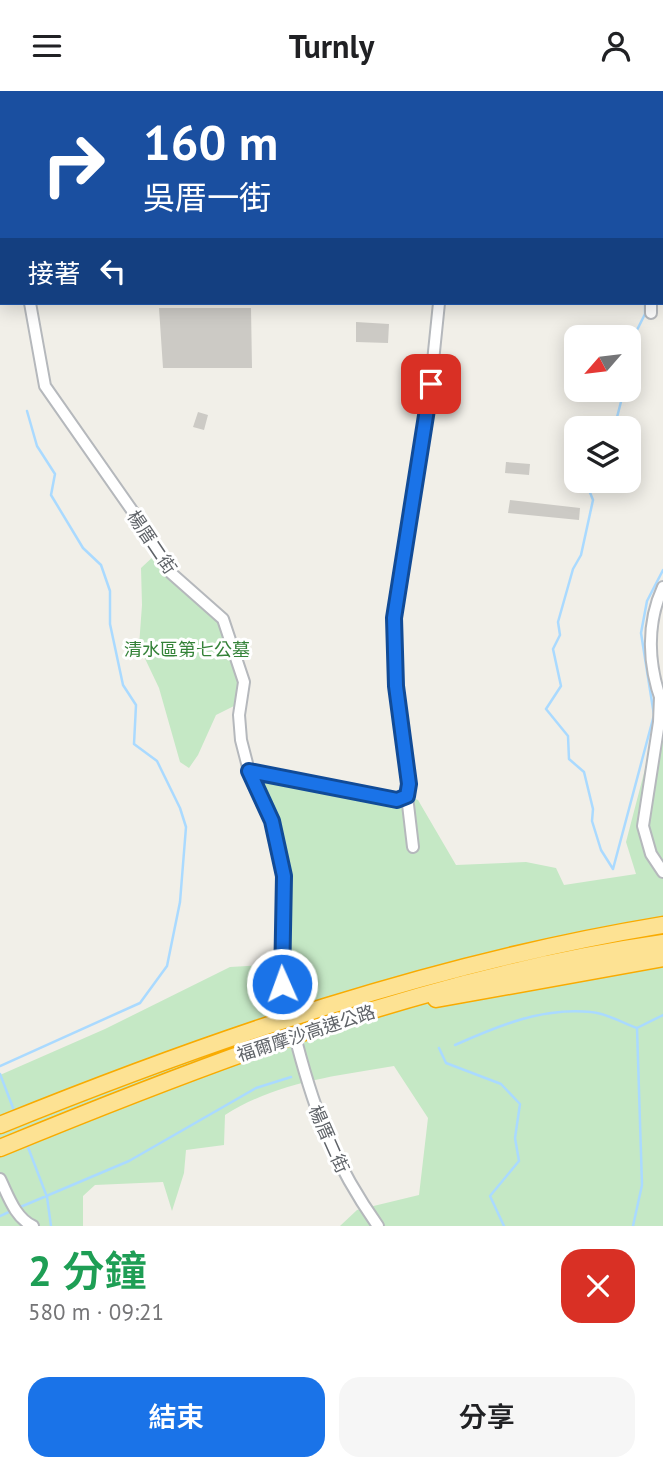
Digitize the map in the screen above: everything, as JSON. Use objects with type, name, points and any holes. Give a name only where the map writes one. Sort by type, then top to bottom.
[{"type":"highway","name":"福爾摩沙高速公路","points":[[0,1125],[167,1058],[276,1020],[455,968],[663,925]]},
{"type":"highway","name":"福爾摩沙高速公路","points":[[0,1148],[248,1051],[446,987],[593,953],[663,943]]},
{"type":"highway","points":[[248,1051],[426,1002],[663,958]]},
{"type":"street","name":"楊厝二街","points":[[30,305],[45,386],[145,529],[171,573],[223,619],[244,682],[239,715],[241,740],[249,771],[272,821],[284,876],[282,984]]},
{"type":"street","points":[[413,847],[407,796],[409,784],[396,686],[394,618],[428,409],[439,305]]},
{"type":"street","points":[[663,587],[652,619],[650,661],[662,701],[643,826],[651,854],[663,872]]},
{"type":"street","points":[[249,771],[397,800],[407,796]]},
{"type":"street","name":"楊厝二街","points":[[297,1044],[314,1110],[332,1153],[378,1226]]},
{"type":"street","points":[[0,1179],[15,1210],[24,1222],[33,1226]]},
{"type":"green space","name":"清水區第七公墓","points":[[156,554],[180,589],[223,624],[240,680],[238,704],[216,715],[198,755],[189,768],[180,762],[159,688],[139,646],[141,568]]},
{"type":"green space","points":[[663,700],[663,1226],[340,1226],[357,1210],[419,1195],[428,1118],[394,1066],[328,1077],[286,1088],[225,1115],[224,1145],[186,1150],[184,1173],[172,1211],[163,1182],[95,1185],[83,1196],[83,1226],[0,1226],[0,1075],[105,1029],[230,967],[282,964],[289,970],[291,882],[276,824],[259,778],[392,790],[418,800],[456,865],[526,862],[556,868],[564,885],[636,874],[626,842]]},
{"type":"building","points":[[159,308],[251,308],[252,368],[163,368]]},
{"type":"building","points":[[356,322],[389,324],[388,343],[356,342]]},
{"type":"building","points":[[198,412],[208,415],[204,430],[193,427]]},
{"type":"building","points":[[506,462],[530,464],[529,475],[505,473]]},
{"type":"building","points":[[510,500],[580,508],[579,520],[508,513]]},
{"type":"waterway","points":[[640,325],[645,314],[645,305]]},
{"type":"waterway","points":[[617,416],[621,403]]},
{"type":"waterway","points":[[0,1066],[140,1003],[167,966],[180,902],[186,827],[180,808],[157,761],[134,744],[136,705],[123,685],[110,624],[110,591],[101,565],[83,548],[51,495],[55,474],[37,446],[27,411]]},
{"type":"waterway","points":[[590,493],[593,500],[581,555],[573,569],[558,622],[560,635],[553,649],[561,686],[546,709],[568,736],[569,759],[584,772],[593,809],[592,821],[601,850],[613,869]]},
{"type":"waterway","points":[[613,869],[654,715],[641,633],[647,601],[663,570]]},
{"type":"waterway","points":[[455,1045],[521,1019],[555,1012],[597,1013],[637,1028],[663,1015]]},
{"type":"waterway","points":[[633,1226],[642,1185],[637,1028]]},
{"type":"waterway","points":[[439,1048],[446,1063],[501,1084],[520,1104],[515,1138],[519,1161],[490,1196],[504,1226]]},
{"type":"waterway","points":[[0,1074],[15,1113]]},
{"type":"waterway","points":[[18,1208],[129,1161],[256,1088],[291,1077]]},
{"type":"waterway","points":[[26,1142],[47,1197],[51,1226]]},
{"type":"waterway","points":[[0,1216],[11,1211]]},
{"type":"tunnel","points":[[282,984],[292,1023]]},
{"type":"route","points":[[282,984],[284,876],[272,821],[249,771],[397,800],[407,796],[409,784],[396,686],[394,618],[431,384]]}]
